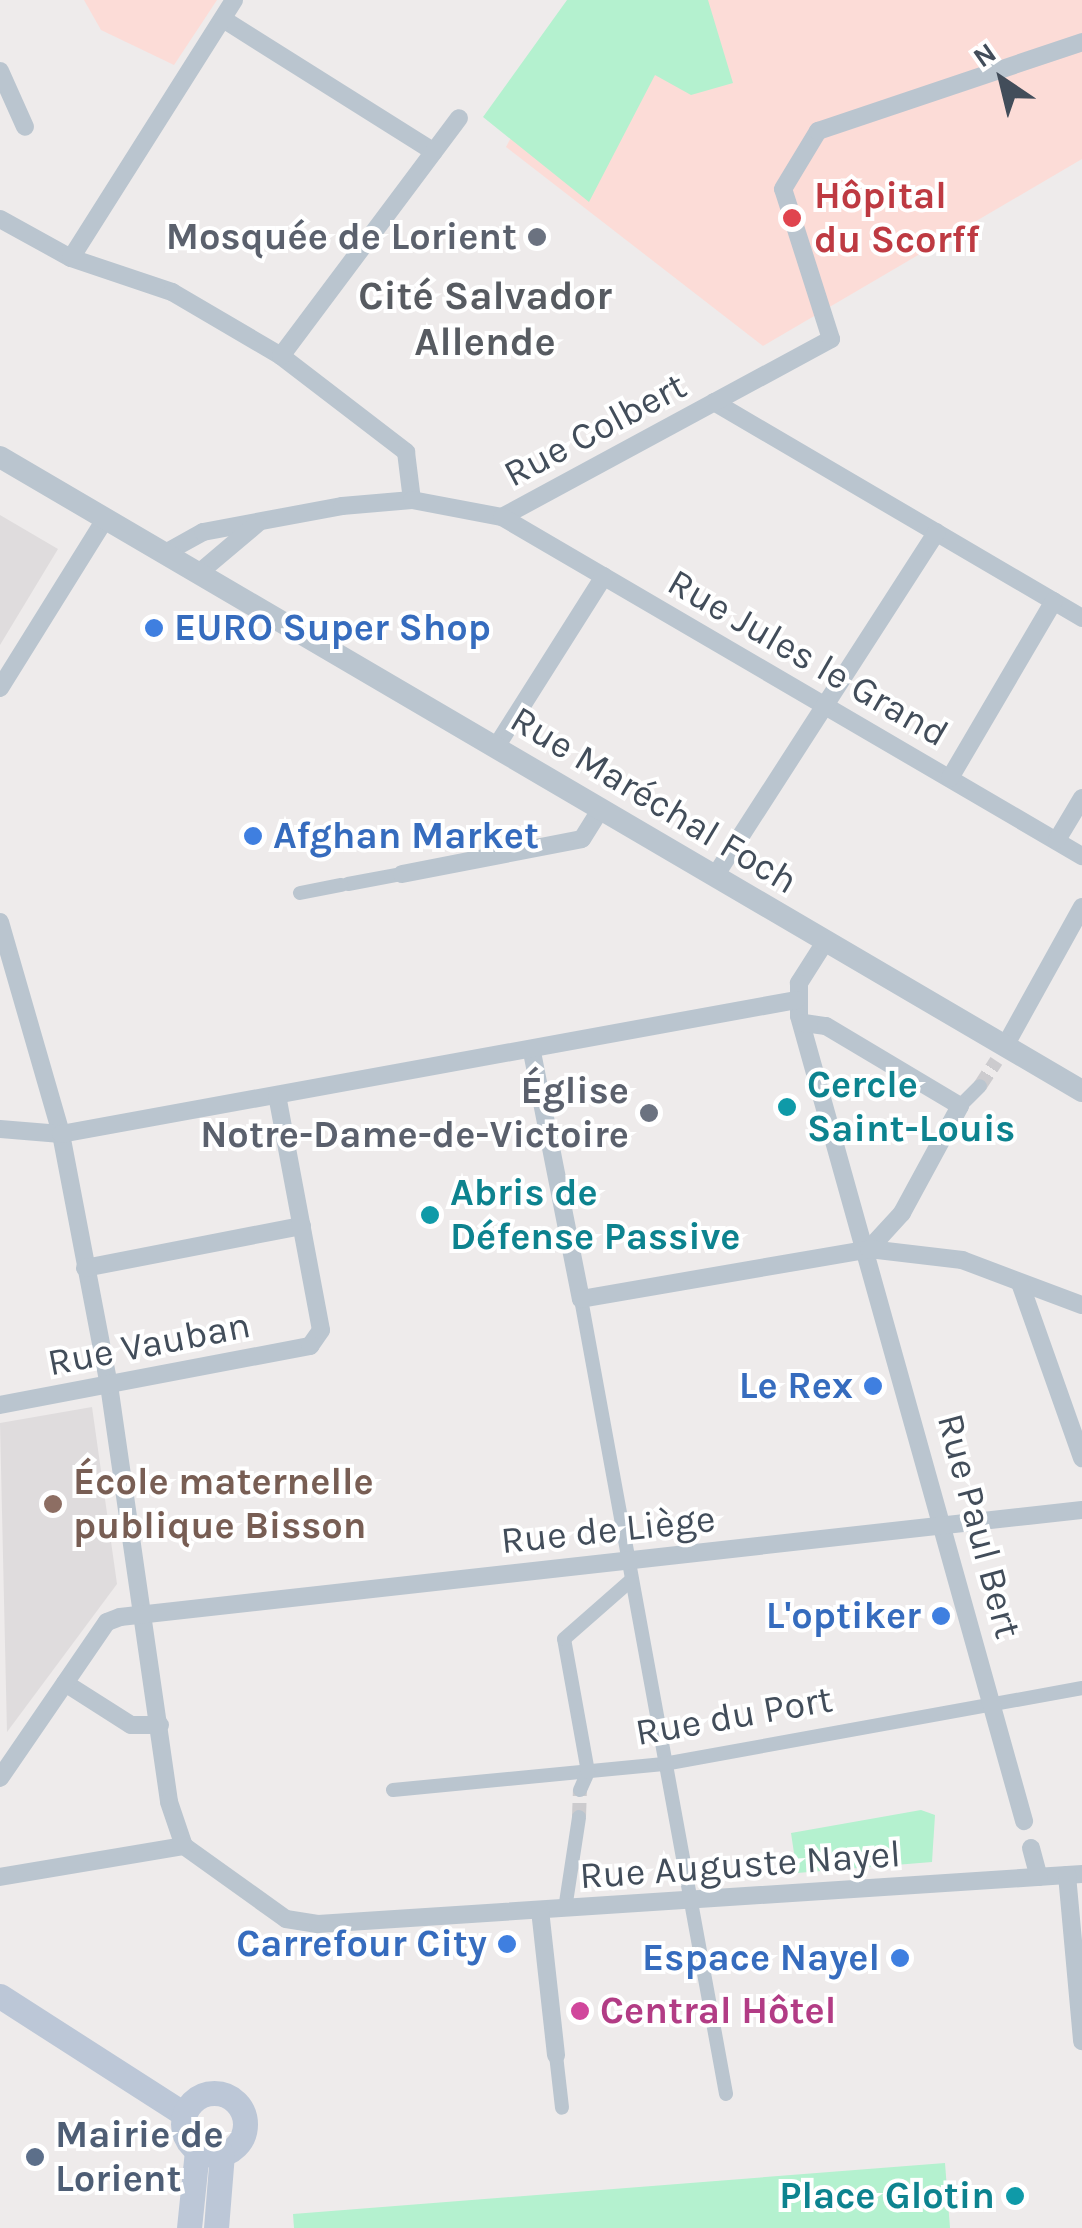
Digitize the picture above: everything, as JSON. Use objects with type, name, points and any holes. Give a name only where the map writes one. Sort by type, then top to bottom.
[{"type":"main road","points":[[0,1996],[184,2114],[196,2150],[190,2228]]},
{"type":"main road","points":[[184,2114],[206,2094],[234,2100],[245,2125],[222,2154],[216,2228]]},
{"type":"main road","points":[[196,2150],[222,2154]]},
{"type":"street","points":[[71,258],[234,0]]},
{"type":"street","points":[[223,19],[434,152]]},
{"type":"street","name":"Rue Colbert","points":[[167,552],[203,532],[412,500],[502,517],[831,339],[783,190],[826,126],[1082,42]]},
{"type":"street","points":[[0,71],[25,127]]},
{"type":"street","points":[[281,356],[459,118]]},
{"type":"street","points":[[0,219],[71,258],[172,292],[281,356],[406,452],[412,500]]},
{"type":"street","points":[[714,402],[1082,618]]},
{"type":"street","name":"Rue Maréchal Foch","points":[[0,457],[826,942],[1000,1053],[1082,1091]]},
{"type":"street","name":"Rue Jules le Grand","points":[[502,517],[1082,856]]},
{"type":"street","points":[[0,688],[106,518]]},
{"type":"street","points":[[200,572],[259,523]]},
{"type":"street","points":[[715,876],[937,532]]},
{"type":"street","points":[[496,747],[604,576]]},
{"type":"street","points":[[950,778],[1054,601]]},
{"type":"street","points":[[1057,840],[1082,798]]},
{"type":"street","points":[[300,893],[582,839],[601,809]]},
{"type":"street","points":[[1000,1053],[1082,907]]},
{"type":"street","points":[[0,922],[61,1134],[110,1384],[142,1615],[184,1846],[0,1877]]},
{"type":"street","points":[[0,1129],[61,1134],[532,1052],[796,1000],[826,942]]},
{"type":"street","name":"Rue Paul Bert","points":[[796,1000],[870,1249],[1024,1820]]},
{"type":"street","points":[[804,1023],[826,1026],[960,1106]]},
{"type":"street","points":[[532,1052],[726,2094]]},
{"type":"street","points":[[870,1249],[902,1212],[960,1106],[980,1086]]},
{"type":"street","points":[[85,1268],[302,1226],[277,1096]]},
{"type":"street","name":"Rue Vauban","points":[[0,1406],[310,1346],[322,1330],[302,1226]]},
{"type":"street","points":[[581,1299],[870,1249],[962,1260],[1082,1306]]},
{"type":"street","points":[[1020,1283],[1082,1458]]},
{"type":"street","name":"Rue de Liège","points":[[0,1778],[107,1622],[1082,1510]]},
{"type":"street","points":[[580,1790],[588,1772],[564,1639],[630,1582]]},
{"type":"street","points":[[65,1683],[131,1725],[160,1726]]},
{"type":"street","name":"Rue du Port","points":[[394,1790],[664,1764],[1082,1688]]},
{"type":"street","points":[[565,1910],[578,1817]]},
{"type":"street","name":"Rue Auguste Nayel","points":[[184,1846],[286,1919],[402,1920],[1074,1874]]},
{"type":"street","points":[[1030,1848],[1038,1877]]},
{"type":"street","points":[[1074,1874],[1082,2041]]},
{"type":"street","points":[[540,1910],[562,2108]]},
{"type":"shaded area","points":[[84,0],[217,0],[174,65],[101,30]]},
{"type":"shaded area","name":"Hôpital du Scorff","points":[[583,0],[1082,0],[1082,159],[763,346],[506,147]]},
{"type":"shaded area","points":[[0,515],[58,549],[0,645]]},
{"type":"shaded area","name":"École maternelle publique Bisson","points":[[92,1407],[117,1584],[7,1732],[0,1423]]},
{"type":"green space","points":[[567,0],[708,0],[733,83],[691,95],[655,75],[589,202],[483,117]]},
{"type":"green space","points":[[921,1810],[935,1815],[932,1862],[797,1873],[791,1833]]},
{"type":"green space","points":[[945,2163],[950,2228],[294,2228],[293,2214]]},
{"type":"tunnel","points":[[980,1086],[996,1061]]},
{"type":"tunnel","points":[[579,1817],[580,1790]]},
{"type":"place","name":"Hôpital du Scorff","points":[[792,218]]},
{"type":"place","name":"Mosquée de Lorient","points":[[537,237]]},
{"type":"place","name":"EURO Super Shop","points":[[154,628]]},
{"type":"place","name":"Afghan Market","points":[[253,836]]},
{"type":"place","name":"Cercle Saint-Louis","points":[[787,1107]]},
{"type":"place","name":"Église Notre-Dame-de-Victoire","points":[[649,1113]]},
{"type":"place","name":"Abris de Défense Passive","points":[[430,1215]]},
{"type":"place","name":"Le Rex","points":[[873,1386]]},
{"type":"place","name":"École maternelle publique Bisson","points":[[53,1504]]},
{"type":"place","name":"L'optiker","points":[[941,1616]]},
{"type":"place","name":"Carrefour City","points":[[507,1944]]},
{"type":"place","name":"Espace Nayel","points":[[900,1958]]},
{"type":"place","name":"Central Hôtel","points":[[580,2011]]},
{"type":"place","name":"Mairie de Lorient","points":[[35,2157]]},
{"type":"place","name":"Place Glotin","points":[[1015,2196]]},
{"type":"district","name":"Cité Salvador Allende","points":[[485,319]]}]
